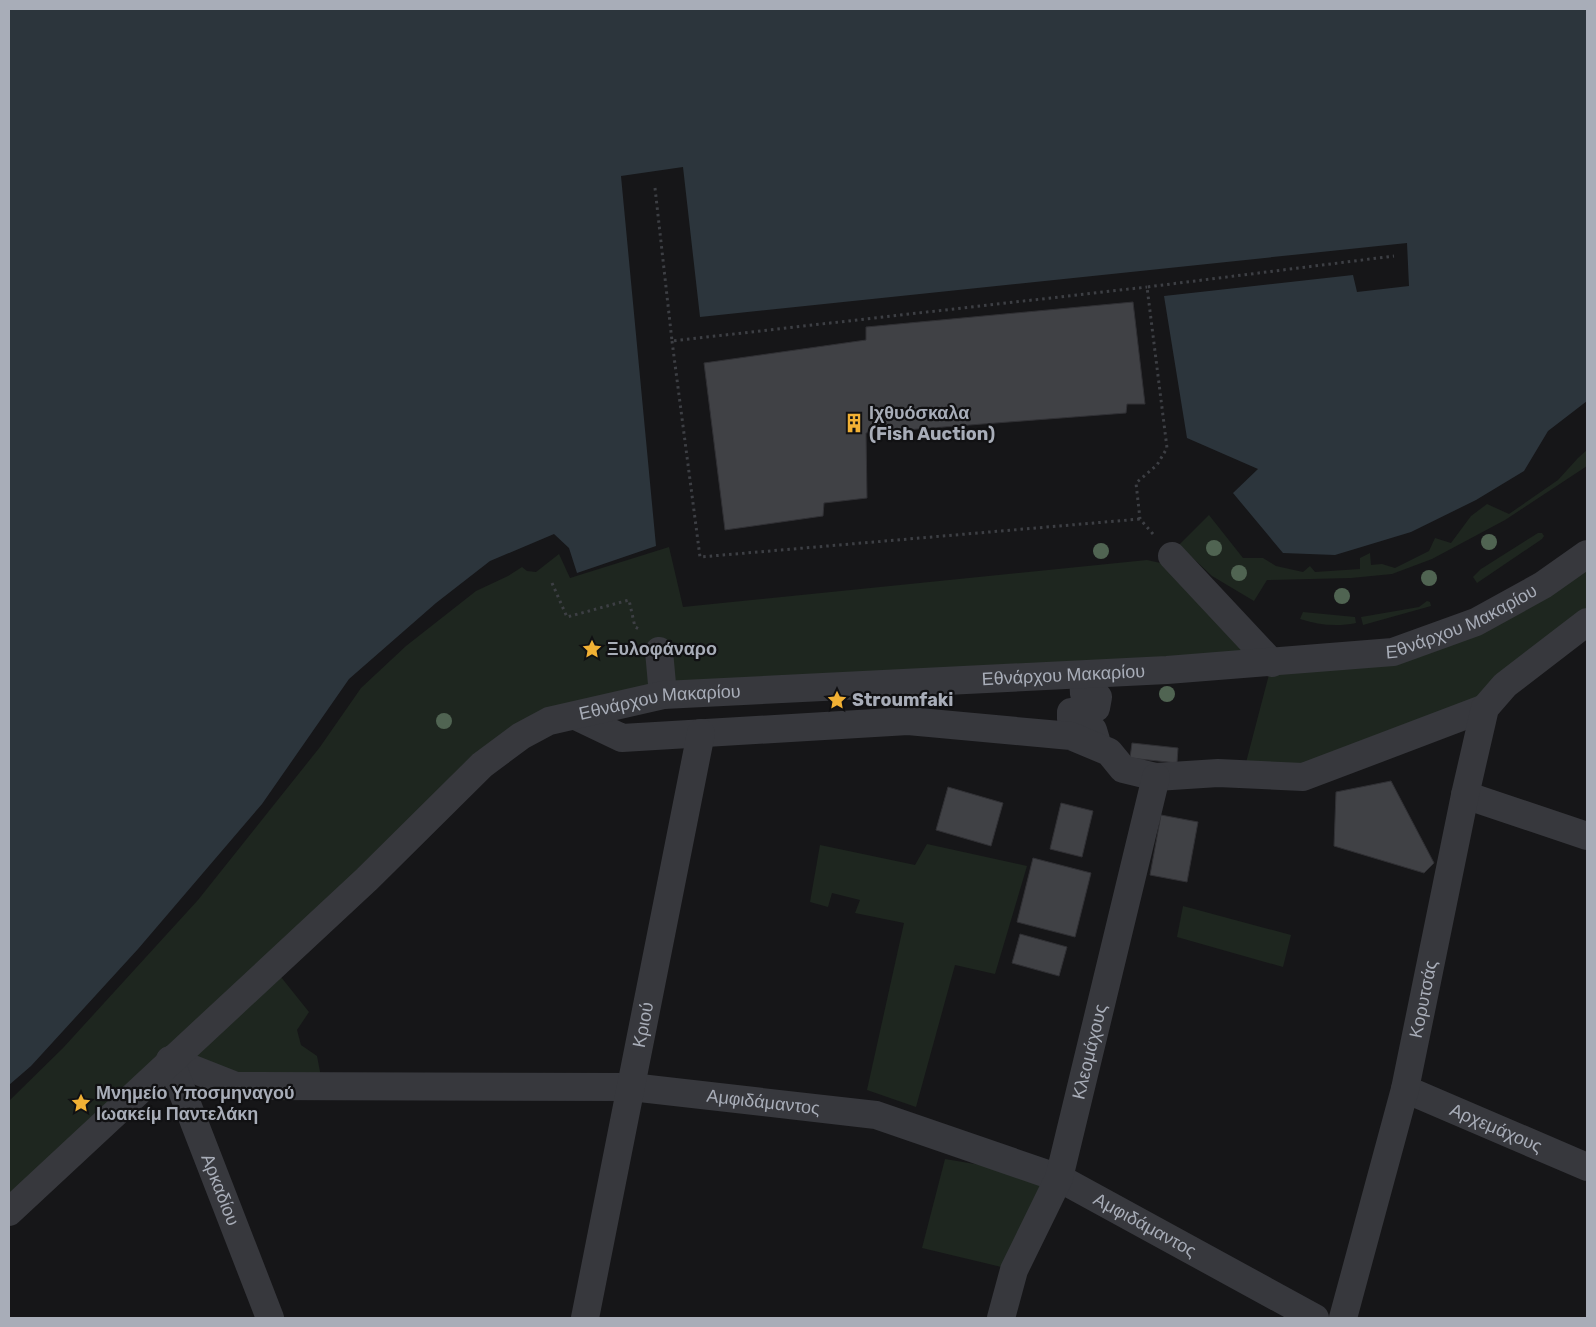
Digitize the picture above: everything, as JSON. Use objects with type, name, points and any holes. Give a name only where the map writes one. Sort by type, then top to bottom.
[{"type":"street","name":"Εθνάρχου Μακαρίου","points":[[9,1212],[366,879],[482,765],[521,736],[549,720],[576,716],[663,694],[1083,675],[1272,663],[1393,652],[1476,622],[1543,585],[1587,554]]},
{"type":"street","points":[[1172,556],[1272,663]]},
{"type":"street","name":"Κορυτσάς","points":[[1343,1318],[1405,1089],[1465,795],[1485,708],[1505,685],[1587,622]]},
{"type":"street","points":[[659,651],[663,694]]},
{"type":"street","points":[[1083,675],[1084,694],[1098,696],[1096,708],[1071,712],[1071,719],[1092,730],[1098,749]]},
{"type":"street","points":[[576,716],[622,738],[908,720],[1071,736],[1098,749],[1109,752],[1123,769],[1156,777],[1218,773],[1303,777],[1485,708]]},
{"type":"street","name":"Κριού","points":[[585,1318],[701,733]]},
{"type":"street","name":"Κλεομάχους","points":[[1001,1318],[1014,1270],[1058,1178],[1156,777]]},
{"type":"street","points":[[1465,795],[1587,836]]},
{"type":"street","name":"Αμφιδάμαντος","points":[[170,1060],[236,1086],[631,1087],[876,1115],[1058,1178],[1315,1318]]},
{"type":"street","name":"Αρκαδίου","points":[[170,1060],[270,1318]]},
{"type":"street","name":"Αρχεμάχους","points":[[1405,1089],[1587,1167]]},
{"type":"path","points":[[655,188],[672,341],[700,557],[1140,519]]},
{"type":"path","points":[[672,341],[1147,287],[1394,256]]},
{"type":"path","points":[[1147,287],[1167,448],[1157,465],[1136,483],[1140,519],[1172,556]]},
{"type":"path","points":[[552,583],[567,617],[629,600]]},
{"type":"shaded area","points":[[9,9],[1587,9],[1587,401],[1548,431],[1524,471],[1476,500],[1411,532],[1335,555],[1283,553],[1233,493],[1258,469],[1187,438],[1164,296],[1353,275],[1357,292],[1409,286],[1407,243],[700,317],[683,167],[621,176],[656,546],[577,573],[569,548],[554,534],[490,561],[436,603],[349,679],[262,804],[138,949],[31,1066],[9,1085]]},
{"type":"shaded area","points":[[1587,450],[1587,466],[1505,520],[1432,559],[1392,574],[1351,578],[1267,580],[1254,601],[1212,576],[1179,545],[1209,515],[1243,558],[1263,558],[1276,566],[1303,572],[1310,566],[1315,572],[1360,569],[1360,558],[1370,553],[1371,565],[1382,564],[1395,568],[1429,551],[1435,538],[1451,543],[1471,516],[1487,504],[1509,514],[1558,480]]},
{"type":"shaded area","points":[[1538,533],[1542,533],[1544,536],[1542,539],[1477,583],[1473,577],[1481,569]]},
{"type":"shaded area","points":[[669,547],[683,607],[1147,560],[1183,568],[1272,663],[875,683],[549,721],[273,967],[309,1012],[297,1030],[301,1045],[317,1056],[323,1087],[170,1060],[9,1212],[9,1101],[63,1048],[198,900],[320,747],[361,688],[406,646],[476,591],[508,576],[522,567],[527,571],[536,572],[559,554],[570,578]]},
{"type":"shaded area","points":[[1587,554],[1587,622],[1505,685],[1303,777],[1243,774],[1272,663],[1393,652]]},
{"type":"shaded area","points":[[1427,601],[1430,602],[1431,606],[1363,625],[1361,617],[1419,607]]},
{"type":"shaded area","points":[[1303,612],[1355,617],[1356,623],[1328,625],[1314,623],[1300,619]]},
{"type":"shaded area","points":[[927,844],[1027,866],[995,974],[955,965],[916,1107],[867,1090],[904,923],[855,913],[860,900],[832,893],[828,907],[810,902],[820,845],[915,865]]},
{"type":"shaded area","points":[[1183,906],[1291,935],[1283,967],[1177,937]]},
{"type":"shaded area","points":[[945,1159],[1059,1178],[1014,1270],[922,1248]]},
{"type":"building","name":"Ιχθυόσκαλα (Fish Auction)","points":[[1133,302],[1145,404],[1127,404],[1126,413],[866,433],[867,498],[824,503],[823,516],[725,530],[704,363],[866,340],[866,327]]},
{"type":"building","points":[[1132,743],[1178,748],[1177,763],[1130,758]]},
{"type":"building","points":[[1391,781],[1434,863],[1424,873],[1334,846],[1336,792]]},
{"type":"building","points":[[948,787],[1003,803],[991,846],[936,830]]},
{"type":"building","points":[[1061,803],[1093,811],[1082,857],[1050,849]]},
{"type":"building","points":[[1161,815],[1198,822],[1187,882],[1150,875]]},
{"type":"building","points":[[1033,858],[1091,873],[1075,937],[1017,922]]},
{"type":"building","points":[[1020,934],[1067,947],[1059,976],[1012,963]]},
{"type":"place","name":"Ιχθυόσκαλα (Fish Auction)","points":[[854,423]]},
{"type":"place","name":"Ξυλοφάναρο","points":[[592,649]]},
{"type":"place","name":"Stroumfaki","points":[[837,700]]},
{"type":"place","name":"Μνημείο Υποσμηναγού Ιωακείμ Παντελάκη","points":[[81,1103]]}]
